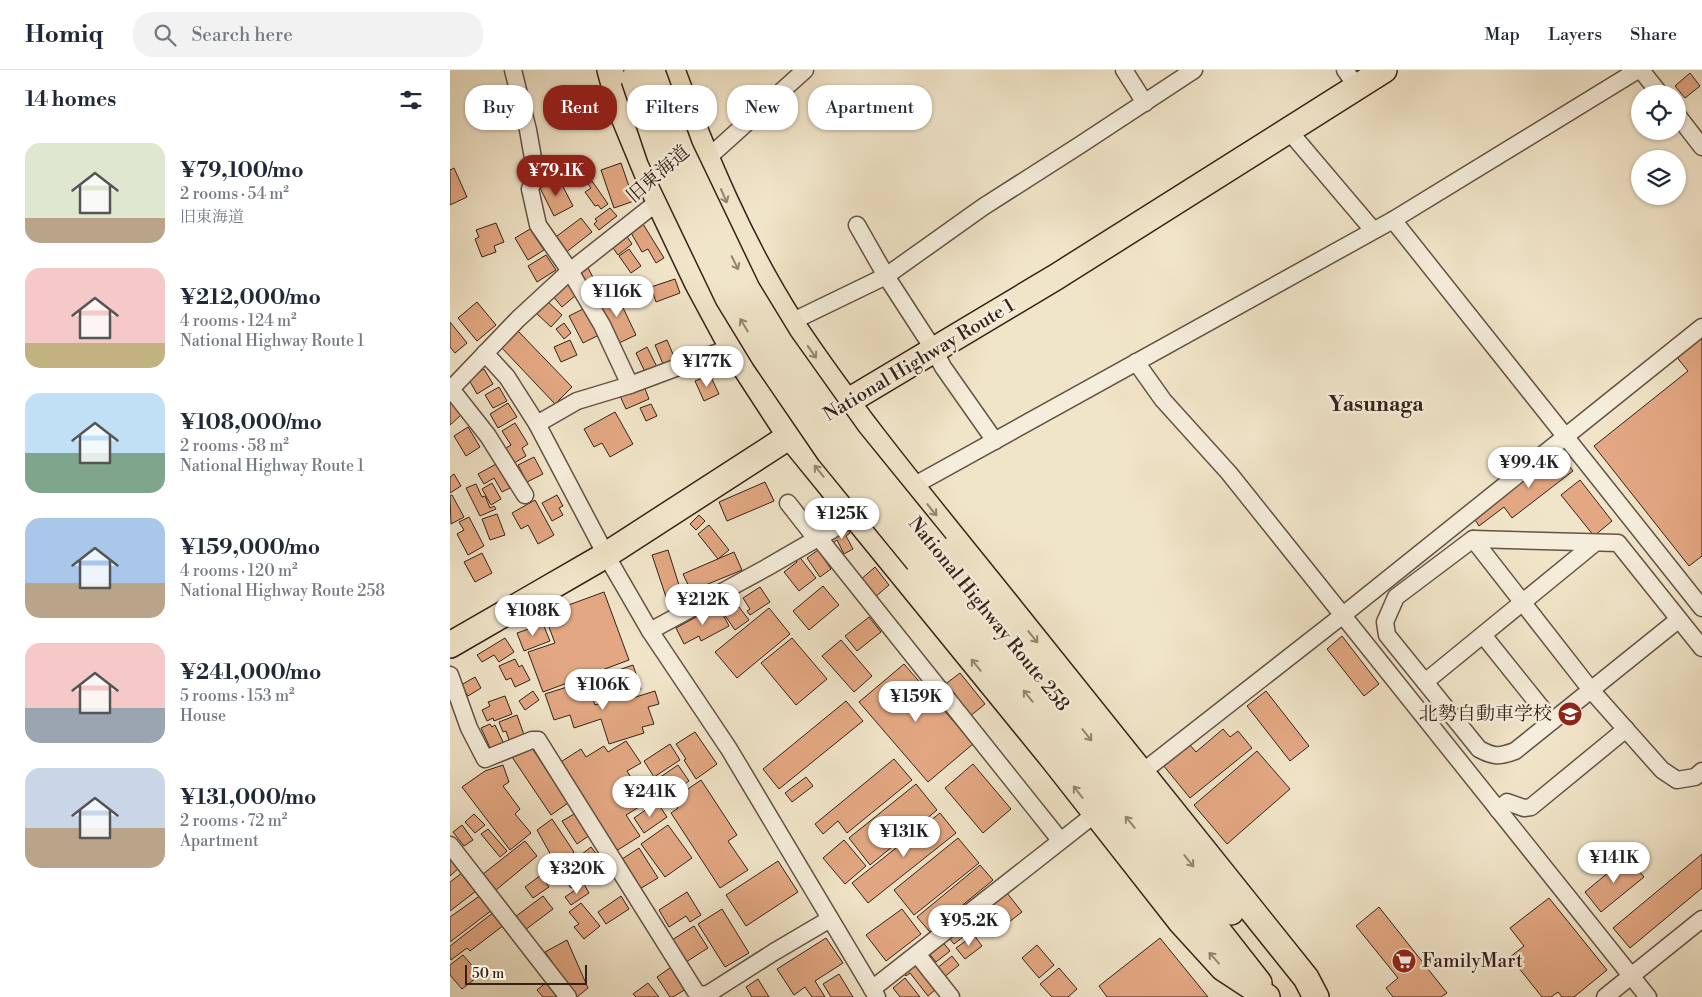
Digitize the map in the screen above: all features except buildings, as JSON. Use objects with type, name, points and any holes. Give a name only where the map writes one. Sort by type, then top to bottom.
[{"type":"highway","points":[[610,70],[621,110],[658,202],[697,282],[732,347],[790,436],[1181,922],[1223,968],[1268,997]]},
{"type":"highway","name":"National Highway Route 1","points":[[450,645],[606,555],[790,436],[1056,277],[1289,131],[1351,78],[1384,70]]},
{"type":"highway","points":[[648,73],[707,158],[761,272],[791,322],[848,403],[1306,978],[1316,997]]},
{"type":"highway","name":"National Highway Route 258","points":[[648,73],[660,156],[728,298],[764,357],[829,452],[927,554],[1302,997]]},
{"type":"highway","name":"National Highway Route 258","points":[[927,554],[1268,997]]},
{"type":"street","points":[[513,70],[528,130],[536,175],[530,189],[538,225],[570,271],[602,325],[630,385]]},
{"type":"street","name":"旧東海道","points":[[450,390],[518,319],[570,271],[658,202],[805,70]]},
{"type":"street","points":[[1124,70],[1145,103]]},
{"type":"street","points":[[791,322],[886,276],[983,207],[1194,70]]},
{"type":"street","points":[[913,486],[1393,220],[1640,70],[1652,85]]},
{"type":"street","points":[[1686,126],[1702,147]]},
{"type":"street","points":[[1289,131],[1373,230]]},
{"type":"street","points":[[1393,220],[1702,608]]},
{"type":"street","points":[[857,225],[886,276],[934,350],[942,367],[995,441]]},
{"type":"street","points":[[1141,773],[1343,615],[1702,327]]},
{"type":"street","points":[[537,424],[578,401],[630,385],[732,347]]},
{"type":"street","points":[[485,353],[507,377],[537,424],[606,555],[650,631],[729,749],[874,993],[918,954],[1095,814]]},
{"type":"street","points":[[1136,362],[1163,400],[1229,473],[1648,997]]},
{"type":"street","points":[[450,390],[488,436],[524,495]]},
{"type":"street","points":[[788,503],[1060,840]]},
{"type":"street","points":[[650,631],[818,539],[856,516]]},
{"type":"street","points":[[1473,539],[1591,690],[1662,770],[1677,780],[1694,777],[1702,771]]},
{"type":"street","points":[[1678,620],[1515,751],[1501,756],[1490,755],[1479,749],[1387,635],[1385,622],[1396,597],[1473,539],[1618,544],[1702,648]]},
{"type":"street","points":[[1425,682],[1595,543]]},
{"type":"street","points":[[1482,635],[1552,721]]},
{"type":"street","points":[[450,675],[469,728],[485,759],[532,740],[538,740],[698,996],[708,994],[774,952],[830,920]]},
{"type":"street","points":[[1498,810],[1507,802],[1524,808],[1532,807],[1626,729]]},
{"type":"street","points":[[450,845],[568,997]]},
{"type":"street","points":[[1605,997],[1702,920]]},
{"type":"street","points":[[918,954],[951,997]]},
{"type":"place","name":"北勢自動車学校","points":[[1570,714]]},
{"type":"place","name":"FamilyMart","points":[[1404,961]]},
{"type":"district","name":"Yasunaga","points":[[1376,405]]}]
